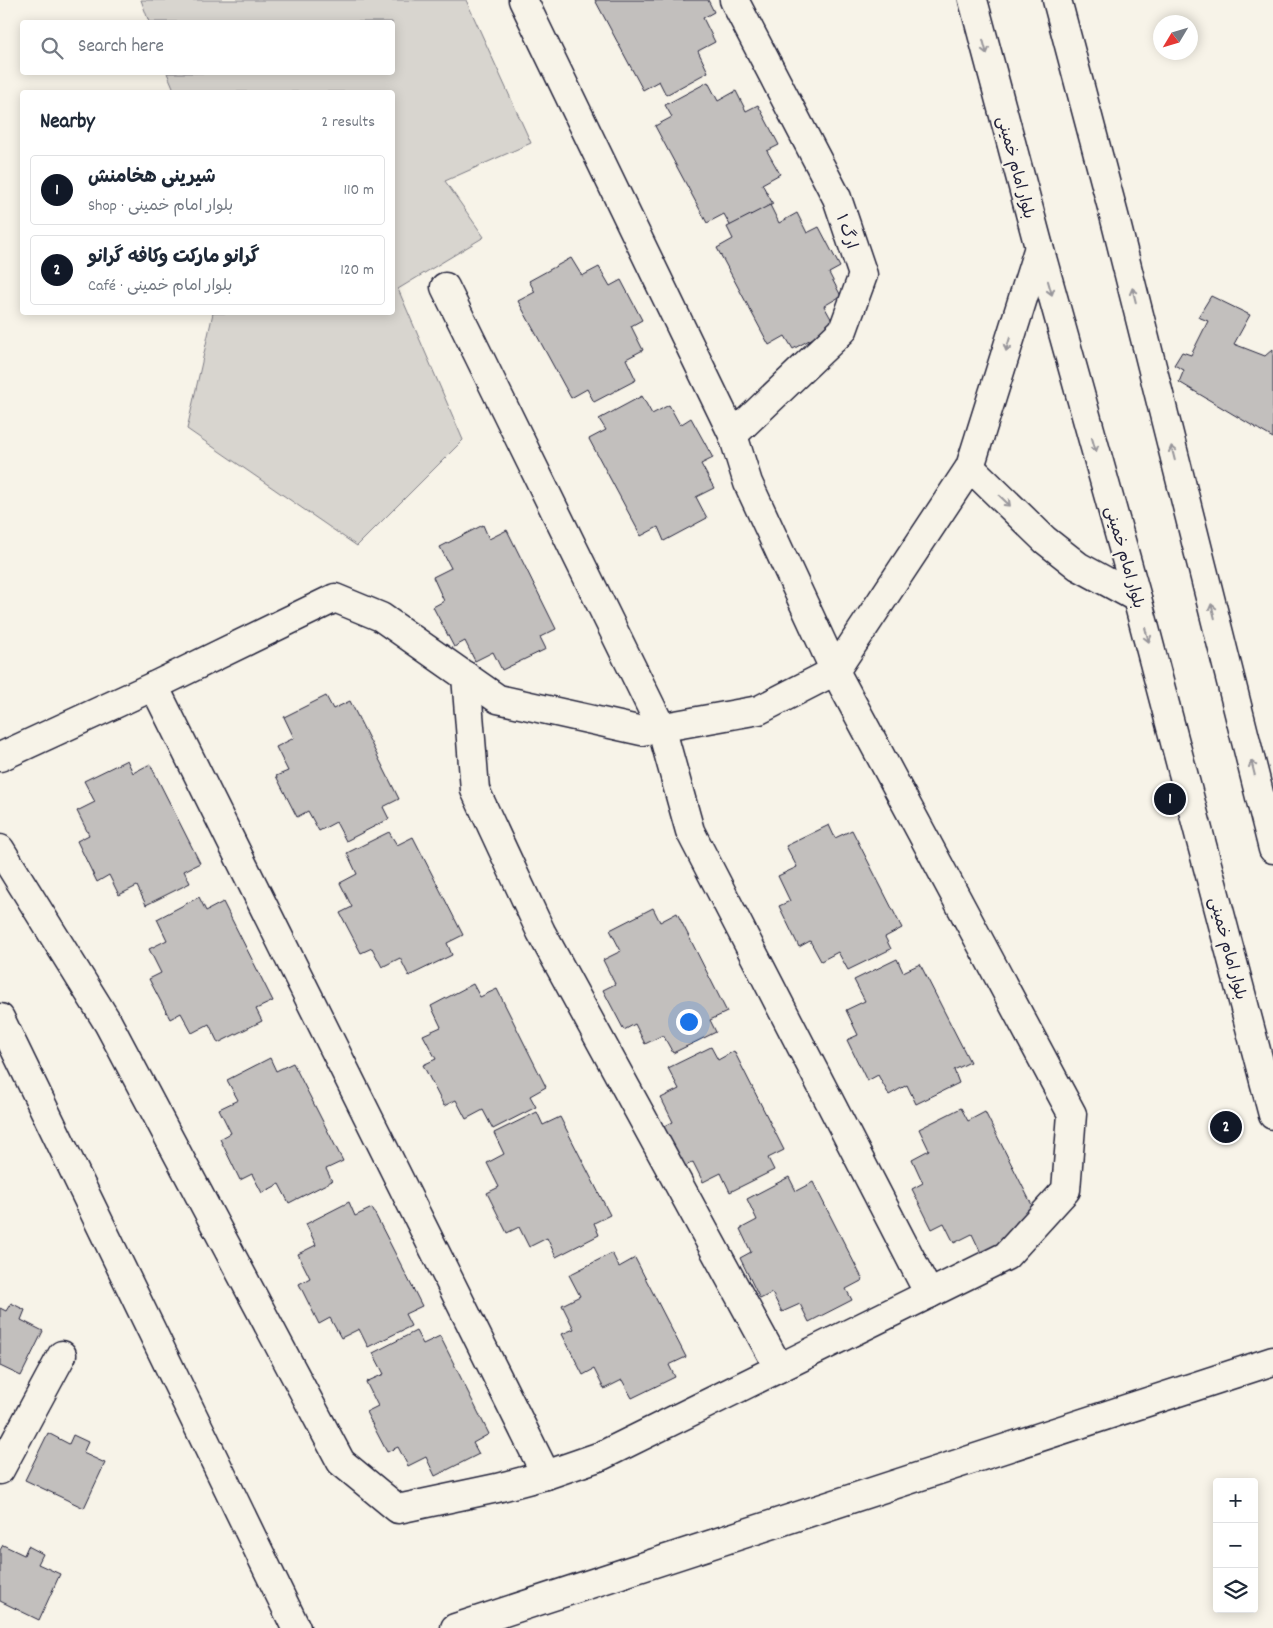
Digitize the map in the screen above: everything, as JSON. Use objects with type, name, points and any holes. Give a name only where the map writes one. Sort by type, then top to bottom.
[{"type":"street","points":[[0,849],[108,1023],[341,1462],[398,1509],[497,1488],[546,1475],[600,1456],[1006,1256],[1066,1190],[1072,1114],[836,671],[748,483],[733,435],[523,0]]},
{"type":"street","name":"ارگ ۱","points":[[733,435],[843,330],[863,275],[837,198],[734,0]]},
{"type":"street","name":"بلوار امام خمینی","points":[[973,0],[1039,247],[1137,598],[1273,1115]]},
{"type":"street","points":[[1057,0],[1115,219],[1273,849]]},
{"type":"street","points":[[0,757],[154,686],[335,598],[381,617],[498,699],[642,730],[759,710],[836,671],[970,467],[1039,247]]},
{"type":"street","points":[[445,287],[661,727],[690,831],[929,1294]]},
{"type":"street","points":[[970,467],[1045,540],[1078,566],[1137,598]]},
{"type":"street","points":[[466,676],[475,790],[479,799],[540,932],[779,1368]]},
{"type":"street","points":[[154,686],[546,1475]]},
{"type":"street","points":[[0,1018],[296,1628]]},
{"type":"street","points":[[0,1470],[62,1355]]},
{"type":"street","points":[[455,1628],[1273,1361]]},
{"type":"shaded area","points":[[141,0],[466,0],[531,143],[445,181],[484,237],[398,289],[463,440],[357,546],[187,429],[213,315],[395,315],[395,90],[174,90],[168,75],[395,75],[395,20],[148,20]]},
{"type":"building","points":[[595,0],[708,0],[714,12],[703,18],[715,42],[698,51],[708,72],[666,95],[659,81],[643,90]]},
{"type":"building","points":[[708,82],[718,101],[736,91],[746,111],[758,105],[779,145],[767,151],[780,174],[762,184],[773,204],[731,227],[724,214],[707,223],[655,126],[672,117],[665,105]]},
{"type":"building","points":[[770,205],[779,223],[797,213],[807,233],[819,227],[840,267],[829,273],[841,296],[824,306],[835,326],[793,349],[785,336],[769,345],[717,248],[733,239],[727,227]]},
{"type":"building","points":[[571,258],[582,276],[599,267],[610,286],[621,280],[642,320],[631,326],[643,350],[626,359],[636,380],[594,402],[587,389],[571,398],[518,301],[535,292],[529,281]]},
{"type":"building","points":[[1211,296],[1250,315],[1234,344],[1265,356],[1273,349],[1273,438],[1179,382],[1184,370],[1174,365],[1182,352],[1191,355],[1208,321],[1198,317]]},
{"type":"building","points":[[642,396],[652,414],[669,405],[680,425],[691,418],[713,458],[701,464],[714,488],[696,497],[707,518],[664,541],[658,527],[641,536],[589,439],[606,430],[599,419]]},
{"type":"building","points":[[483,525],[489,539],[507,530],[556,629],[540,637],[546,649],[502,670],[493,652],[475,661],[465,641],[454,647],[433,607],[444,601],[433,577],[451,568],[440,547]]},
{"type":"building","points":[[326,696],[333,709],[350,701],[399,799],[383,807],[389,819],[346,841],[336,822],[319,831],[308,811],[297,817],[276,776],[288,771],[276,747],[294,738],[284,717]]},
{"type":"building","points":[[127,760],[133,773],[150,764],[200,863],[184,871],[190,883],[146,905],[137,886],[119,895],[109,875],[97,882],[77,841],[89,835],[77,811],[95,802],[84,781]]},
{"type":"building","points":[[829,825],[835,838],[852,830],[902,928],[885,937],[891,949],[848,970],[838,952],[821,961],[810,941],[799,947],[779,906],[790,901],[778,876],[797,867],[786,846]]},
{"type":"building","points":[[389,832],[397,845],[413,837],[463,935],[447,943],[452,955],[409,976],[400,958],[382,967],[372,948],[361,953],[340,913],[352,907],[340,883],[357,874],[347,853]]},
{"type":"building","points":[[199,897],[206,911],[223,902],[273,1001],[256,1009],[262,1021],[218,1043],[209,1024],[192,1033],[181,1013],[170,1019],[149,979],[161,973],[149,949],[167,940],[157,919]]},
{"type":"building","points":[[653,908],[660,922],[677,913],[727,1012],[710,1020],[716,1032],[673,1053],[663,1035],[645,1044],[635,1024],[624,1030],[603,990],[615,984],[603,960],[621,951],[610,930]]},
{"type":"building","points":[[897,959],[903,972],[920,964],[970,1062],[954,1070],[959,1083],[916,1104],[907,1085],[889,1095],[878,1075],[867,1081],[847,1040],[858,1035],[846,1010],[865,1001],[854,980]]},
{"type":"building","points":[[473,984],[480,997],[497,989],[546,1087],[530,1096],[536,1107],[493,1129],[483,1110],[466,1119],[456,1100],[444,1106],[423,1065],[436,1059],[423,1035],[441,1027],[431,1006]]},
{"type":"building","points":[[711,1047],[718,1060],[734,1051],[784,1150],[768,1158],[774,1170],[730,1192],[721,1173],[703,1182],[693,1162],[682,1168],[661,1128],[673,1122],[661,1098],[679,1089],[668,1068]]},
{"type":"building","points":[[270,1058],[276,1071],[293,1063],[343,1161],[326,1169],[332,1181],[289,1203],[279,1184],[262,1193],[252,1174],[240,1180],[220,1139],[231,1133],[219,1109],[238,1100],[227,1080]]},
{"type":"building","points":[[961,1108],[968,1121],[985,1112],[1035,1211],[1019,1219],[1024,1231],[981,1253],[972,1234],[954,1243],[944,1223],[932,1229],[912,1189],[923,1183],[912,1159],[929,1150],[919,1129]]},
{"type":"building","points":[[537,1112],[543,1125],[560,1117],[610,1215],[594,1223],[599,1235],[556,1257],[547,1238],[529,1247],[519,1227],[507,1233],[487,1193],[499,1187],[487,1163],[504,1154],[494,1133]]},
{"type":"building","points":[[789,1177],[796,1191],[813,1182],[863,1280],[846,1289],[852,1300],[809,1322],[800,1304],[782,1312],[772,1293],[760,1299],[740,1258],[751,1252],[740,1229],[757,1220],[747,1199]]},
{"type":"building","points":[[349,1202],[355,1216],[372,1208],[422,1306],[405,1314],[411,1326],[368,1347],[359,1329],[341,1338],[330,1318],[319,1324],[299,1284],[310,1278],[298,1254],[316,1245],[306,1224]]},
{"type":"building","points":[[612,1253],[619,1267],[635,1258],[686,1357],[669,1365],[675,1377],[632,1398],[622,1380],[604,1389],[594,1369],[583,1375],[562,1334],[574,1329],[562,1305],[580,1296],[569,1275]]},
{"type":"building","points":[[11,1303],[25,1310],[21,1320],[43,1331],[21,1376],[0,1366],[0,1308],[6,1311]]},
{"type":"building","points":[[416,1331],[423,1344],[440,1336],[489,1434],[473,1443],[479,1454],[435,1476],[426,1457],[408,1466],[398,1447],[387,1452],[366,1412],[378,1406],[366,1382],[384,1374],[373,1353]]},
{"type":"building","points":[[48,1433],[69,1444],[73,1435],[88,1442],[83,1453],[105,1463],[84,1508],[25,1480]]},
{"type":"building","points":[[3,1545],[24,1555],[28,1546],[43,1554],[38,1564],[60,1574],[39,1620],[0,1601],[0,1550]]},
{"type":"place","name":"شیرینی هخامنش","points":[[1170,799]]},
{"type":"place","name":"گرانو مارکت وکافه گرانو","points":[[1226,1127]]}]
